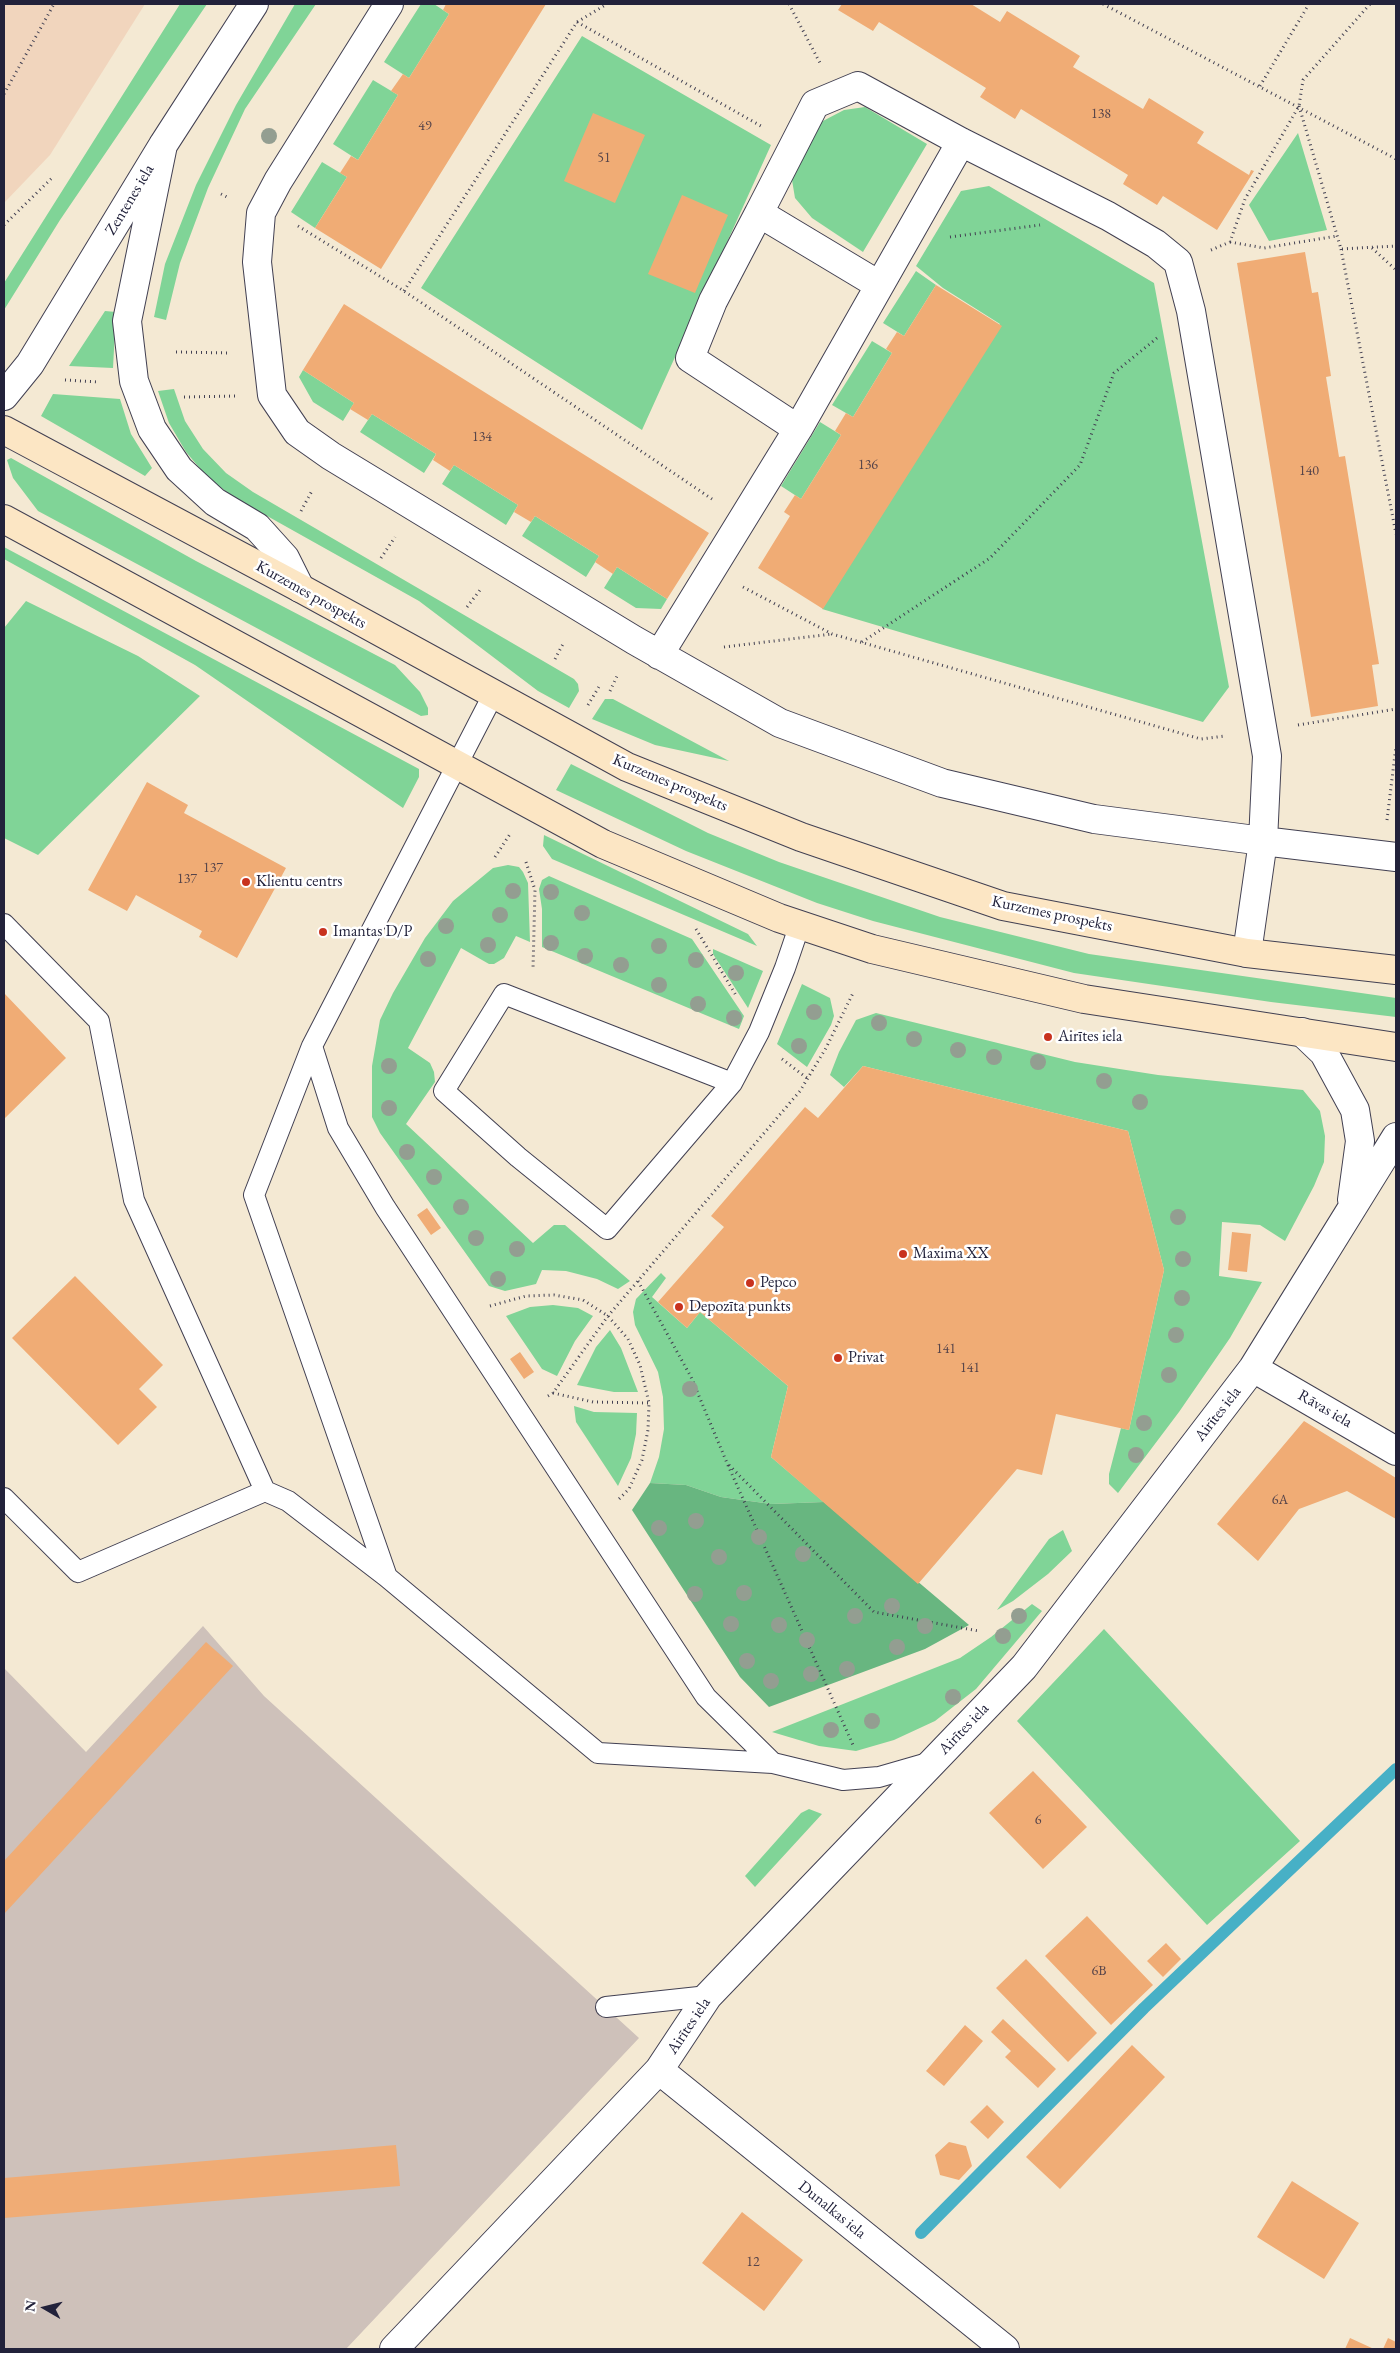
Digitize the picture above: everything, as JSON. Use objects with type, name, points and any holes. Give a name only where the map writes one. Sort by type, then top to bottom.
[{"type":"main road","name":"Kurzemes prospekts","points":[[4,430],[300,588],[628,767],[810,840],[1003,906],[1247,952],[1396,970]]},
{"type":"main road","points":[[4,519],[457,767],[603,844],[778,918],[872,949],[1084,999],[1396,1047]]},
{"type":"street","name":"Zentenes iela","points":[[4,396],[30,364],[163,145],[254,4]]},
{"type":"street","points":[[389,4],[278,181],[261,213],[257,262],[272,395],[297,432],[331,456],[660,655],[780,723],[942,783],[1094,819],[1390,856]]},
{"type":"street","points":[[798,429],[690,358],[713,301],[815,104],[858,86],[961,142],[1108,216],[1156,244],[1178,262],[1191,311],[1266,756],[1263,841],[1247,952]]},
{"type":"street","points":[[660,655],[710,570],[798,429],[878,285],[961,142]]},
{"type":"street","points":[[163,145],[127,321],[134,381],[152,429],[179,469],[215,502],[257,527],[285,558],[300,588]]},
{"type":"street","points":[[759,213],[878,285]]},
{"type":"street","name":"Airītes iela","points":[[394,2349],[659,2070],[708,1996],[1024,1666],[1253,1368],[1351,1207],[1360,1141],[1355,1110],[1324,1054],[1302,1032]]},
{"type":"street","points":[[1351,1207],[1396,1137]]},
{"type":"street","name":"Rāvas iela","points":[[1253,1368],[1396,1451]]},
{"type":"street","name":"Dunalkas iela","points":[[659,2070],[1005,2349]]},
{"type":"lane","points":[[387,1577],[254,1195],[312,1046],[493,695]]},
{"type":"lane","points":[[4,924],[100,1021],[134,1200],[265,1491],[288,1501],[387,1577],[598,1753],[773,1762],[843,1780],[879,1777],[933,1762]]},
{"type":"lane","points":[[732,1083],[504,994],[444,1091],[518,1157],[607,1229],[732,1083],[759,1032],[785,968],[800,924]]},
{"type":"lane","points":[[312,1046],[338,1128],[385,1207],[706,1698],[773,1762]]},
{"type":"lane","points":[[4,1498],[78,1572],[265,1491]]},
{"type":"lane","points":[[606,2007],[708,1996]]},
{"type":"path","points":[[4,94],[54,4]]},
{"type":"path","points":[[404,291],[577,22],[607,4]]},
{"type":"path","points":[[789,4],[837,95]]},
{"type":"path","points":[[1103,4],[1396,159]]},
{"type":"path","points":[[1260,86],[1308,4]]},
{"type":"path","points":[[1230,242],[1244,199],[1299,106],[1303,80],[1370,4]]},
{"type":"path","points":[[577,22],[794,145]]},
{"type":"path","points":[[1299,106],[1341,249],[1396,534]]},
{"type":"path","points":[[4,225],[54,176]]},
{"type":"path","points":[[221,194],[261,213],[290,221],[404,291],[742,519]]},
{"type":"path","points":[[903,244],[1049,224]]},
{"type":"path","points":[[1178,262],[1230,242],[1264,248],[1338,236]]},
{"type":"path","points":[[1341,249],[1396,246]]},
{"type":"path","points":[[1372,248],[1396,270]]},
{"type":"path","points":[[861,642],[990,558],[1080,465],[1114,373],[1191,311]]},
{"type":"path","points":[[176,352],[267,354]]},
{"type":"path","points":[[61,380],[107,383]]},
{"type":"path","points":[[184,397],[272,395]]},
{"type":"path","points":[[710,570],[832,634],[1201,739],[1396,709]]},
{"type":"path","points":[[717,648],[832,634]]},
{"type":"path","points":[[586,707],[600,685]]},
{"type":"path","points":[[1390,856],[1396,746]]},
{"type":"path","points":[[495,857],[511,832]]},
{"type":"path","points":[[526,862],[535,890],[535,938],[531,1004]]},
{"type":"path","points":[[696,930],[741,1004]]},
{"type":"path","points":[[540,1400],[553,1393],[608,1316],[800,1091],[826,1048],[854,991]]},
{"type":"path","points":[[780,1058],[807,1078]]},
{"type":"path","points":[[638,1281],[691,1377],[727,1463],[856,1751],[843,1780]]},
{"type":"path","points":[[485,1309],[502,1301],[526,1296],[554,1295],[583,1300],[608,1316],[628,1339],[640,1365],[649,1403],[648,1430],[642,1460],[629,1489],[611,1506]]},
{"type":"path","points":[[553,1393],[593,1402],[649,1403]]},
{"type":"path","points":[[727,1463],[874,1612],[979,1632]]},
{"type":"shaded area","points":[[4,4],[145,4],[50,155],[4,203]]},
{"type":"shaded area","points":[[203,1626],[264,1696],[639,2038],[346,2349],[4,2349],[4,1668],[86,1752]]},
{"type":"green space","points":[[180,4],[207,4],[60,220],[4,310],[4,283]]},
{"type":"green space","points":[[295,4],[316,4],[245,109],[208,188],[180,263],[166,320],[154,317],[165,264],[196,185],[236,105]]},
{"type":"green space","points":[[421,4],[434,4],[449,14],[409,78],[384,62]]},
{"type":"green space","points":[[582,36],[771,145],[642,430],[421,288]]},
{"type":"green space","points":[[373,80],[398,95],[358,160],[333,144]]},
{"type":"green space","points":[[865,107],[927,144],[863,252],[812,218],[795,198],[791,174],[821,122],[844,110]]},
{"type":"green space","points":[[1298,133],[1327,230],[1269,241],[1249,205]]},
{"type":"green space","points":[[322,162],[347,177],[315,228],[291,212]]},
{"type":"green space","points":[[989,186],[1154,283],[1229,687],[1203,722],[822,609],[1000,324],[943,288],[916,266],[961,191]]},
{"type":"green space","points":[[916,271],[936,285],[904,336],[883,323]]},
{"type":"green space","points":[[105,311],[116,312],[113,368],[69,366]]},
{"type":"green space","points":[[872,341],[892,353],[853,417],[832,405]]},
{"type":"green space","points":[[303,370],[354,403],[343,421],[313,402],[299,377]]},
{"type":"green space","points":[[174,389],[185,421],[203,449],[226,473],[253,492],[574,679],[578,684],[579,691],[569,708],[538,691],[419,601],[235,498],[208,478],[186,452],[169,423],[158,391]]},
{"type":"green space","points":[[53,394],[120,399],[131,434],[152,468],[145,476],[41,416]]},
{"type":"green space","points":[[372,414],[436,454],[424,473],[360,432]]},
{"type":"green space","points":[[820,422],[841,435],[801,499],[781,486]]},
{"type":"green space","points":[[11,458],[196,561],[395,665],[420,692],[428,708],[428,715],[421,716],[38,511],[13,478],[7,460]]},
{"type":"green space","points":[[454,465],[518,505],[506,525],[442,484]]},
{"type":"green space","points":[[535,516],[599,556],[586,577],[522,536]]},
{"type":"green space","points":[[4,547],[419,769],[419,777],[403,808],[195,665],[4,559]]},
{"type":"green space","points":[[617,567],[667,599],[661,609],[636,608],[604,588]]},
{"type":"green space","points":[[26,601],[138,656],[200,696],[38,855],[4,838],[4,628]]},
{"type":"green space","points":[[605,699],[613,699],[729,761],[655,745],[592,719]]},
{"type":"green space","points":[[571,764],[708,833],[779,862],[940,917],[1089,954],[1396,998],[1396,1017],[1271,1002],[1074,973],[873,921],[817,903],[686,851],[556,790]]},
{"type":"green space","points":[[544,835],[748,934],[757,946],[552,859],[543,846]]},
{"type":"green space","points":[[508,865],[519,867],[528,883],[530,942],[516,936],[504,958],[494,964],[489,964],[461,948],[408,1048],[430,1063],[434,1072],[435,1082],[406,1124],[533,1243],[554,1225],[565,1225],[630,1281],[618,1289],[597,1279],[566,1271],[542,1270],[536,1284],[505,1291],[489,1286],[380,1133],[372,1117],[372,1066],[380,1020],[393,993],[425,938],[453,901],[493,868]]},
{"type":"green space","points":[[549,876],[692,939],[744,1016],[739,1029],[542,947],[542,909],[539,889],[542,880]]},
{"type":"green space","points":[[713,949],[763,971],[748,1008],[713,954]]},
{"type":"green space","points":[[802,984],[830,998],[834,1016],[831,1025],[807,1067],[777,1044]]},
{"type":"green space","points":[[876,1013],[1075,1062],[1158,1075],[1303,1090],[1320,1111],[1325,1136],[1324,1162],[1314,1186],[1285,1241],[1260,1225],[1222,1222],[1219,1276],[1262,1282],[1230,1338],[1179,1412],[1118,1493],[1109,1484],[1109,1474],[1121,1428],[1129,1430],[1164,1270],[1128,1131],[863,1066],[844,1087],[830,1075],[839,1052],[856,1020]]},
{"type":"green space","points":[[661,1273],[666,1278],[652,1297],[687,1328],[700,1312],[788,1386],[771,1457],[824,1502],[771,1504],[721,1497],[686,1485],[650,1483],[659,1457],[664,1429],[663,1397],[658,1372],[635,1325],[633,1312],[636,1299]]},
{"type":"green space","points":[[553,1305],[578,1308],[593,1316],[575,1341],[557,1376],[542,1369],[506,1316],[530,1307]]},
{"type":"green space","points":[[610,1330],[621,1348],[638,1392],[614,1392],[577,1385],[596,1347]]},
{"type":"green space","points":[[574,1406],[594,1412],[637,1413],[636,1434],[631,1458],[618,1486],[576,1422]]},
{"type":"green space","points":[[650,1483],[686,1485],[721,1497],[771,1504],[824,1502],[969,1625],[925,1649],[769,1707],[740,1677],[632,1510]]},
{"type":"green space","points":[[1063,1530],[1072,1551],[1048,1574],[1013,1601],[997,1610],[1049,1539]]},
{"type":"green space","points":[[1032,1604],[1042,1611],[976,1689],[935,1721],[894,1740],[856,1751],[819,1746],[772,1732],[960,1658],[991,1637]]},
{"type":"green space","points":[[1104,1629],[1300,1841],[1207,1925],[1017,1721]]},
{"type":"green space","points":[[809,1809],[822,1814],[755,1887],[745,1876],[801,1813]]},
{"type":"building","points":[[446,4],[546,4],[381,269],[315,228],[347,177],[340,173],[351,156],[358,160],[398,95],[391,91],[403,74],[409,78],[449,14],[443,10]]},
{"type":"building","points":[[842,4],[971,4],[1000,22],[1007,11],[1080,56],[1073,67],[1143,109],[1149,98],[1204,132],[1197,143],[1249,175],[1251,170],[1254,171],[1217,230],[1163,196],[1157,205],[1123,184],[1128,175],[1021,109],[1015,119],[980,97],[986,88],[879,22],[873,31],[838,10]]},
{"type":"building","points":[[593,113],[645,135],[615,203],[564,181]]},
{"type":"building","points":[[682,195],[728,215],[695,293],[648,274]]},
{"type":"building","points":[[1305,252],[1312,293],[1318,292],[1331,376],[1326,377],[1339,457],[1345,456],[1379,664],[1372,665],[1378,706],[1311,717],[1237,263]]},
{"type":"building","points":[[936,285],[1002,326],[823,609],[758,568],[790,516],[784,512],[795,495],[801,499],[841,435],[835,431],[846,413],[853,417],[892,353],[886,349],[897,332],[904,336]]},
{"type":"building","points":[[344,304],[709,533],[667,599],[617,567],[613,574],[595,562],[599,556],[535,516],[531,522],[514,512],[518,505],[454,465],[450,471],[433,460],[436,454],[372,414],[368,420],[350,409],[354,403],[303,370]]},
{"type":"building","points":[[147,782],[188,805],[184,813],[286,868],[237,958],[199,937],[202,931],[136,895],[127,911],[88,890]]},
{"type":"building","points":[[4,993],[66,1058],[4,1119]]},
{"type":"building","points":[[863,1066],[1128,1131],[1164,1270],[1129,1430],[1056,1414],[1042,1475],[1017,1469],[918,1584],[771,1457],[788,1386],[700,1312],[687,1328],[658,1302],[724,1227],[711,1216],[805,1107],[818,1118]]},
{"type":"building","points":[[427,1208],[441,1228],[431,1235],[417,1215]]},
{"type":"building","points":[[1232,1232],[1251,1234],[1247,1272],[1228,1270]]},
{"type":"building","points":[[75,1276],[163,1365],[139,1389],[157,1407],[118,1445],[12,1338]]},
{"type":"building","points":[[520,1352],[534,1372],[524,1379],[510,1359]]},
{"type":"building","points":[[1304,1421],[1396,1478],[1396,1519],[1347,1491],[1299,1509],[1258,1561],[1217,1524]]},
{"type":"building","points":[[206,1642],[233,1666],[4,1914],[4,1861]]},
{"type":"building","points":[[1033,1771],[1087,1827],[1043,1869],[989,1813]]},
{"type":"building","points":[[1087,1916],[1153,1985],[1111,2025],[1045,1956]]},
{"type":"building","points":[[1166,1943],[1181,1959],[1163,1977],[1147,1961]]},
{"type":"building","points":[[1026,1959],[1097,2033],[1068,2062],[996,1988]]},
{"type":"building","points":[[1003,2019],[1056,2069],[1038,2088],[1005,2057],[1011,2051],[991,2032]]},
{"type":"building","points":[[965,2025],[983,2041],[944,2086],[926,2071]]},
{"type":"building","points":[[1132,2045],[1165,2077],[1060,2189],[1026,2157]]},
{"type":"building","points":[[987,2105],[1004,2122],[988,2139],[970,2122]]},
{"type":"building","points":[[949,2142],[966,2146],[972,2166],[959,2180],[940,2175],[935,2155]]},
{"type":"building","points":[[396,2145],[400,2186],[4,2218],[4,2178]]},
{"type":"building","points":[[1292,2181],[1359,2223],[1324,2279],[1257,2237]]},
{"type":"building","points":[[742,2212],[803,2260],[764,2311],[702,2263]]},
{"type":"building","points":[[1350,2338],[1374,2349],[1345,2349]]},
{"type":"building","points":[[1388,2338],[1396,2342],[1396,2349],[1383,2349]]},
{"type":"waterway","points":[[921,2233],[1144,2008],[1396,1769]]},
{"type":"place","name":"Klientu centrs","points":[[246,882]]},
{"type":"place","name":"Imantas D/P","points":[[323,932]]},
{"type":"place","name":"Airītes iela","points":[[1048,1037]]},
{"type":"place","name":"Maxima XX","points":[[903,1254]]},
{"type":"place","name":"Pepco","points":[[750,1283]]},
{"type":"place","name":"Depozīta punkts","points":[[679,1307]]},
{"type":"place","name":"Privat","points":[[838,1358]]}]
